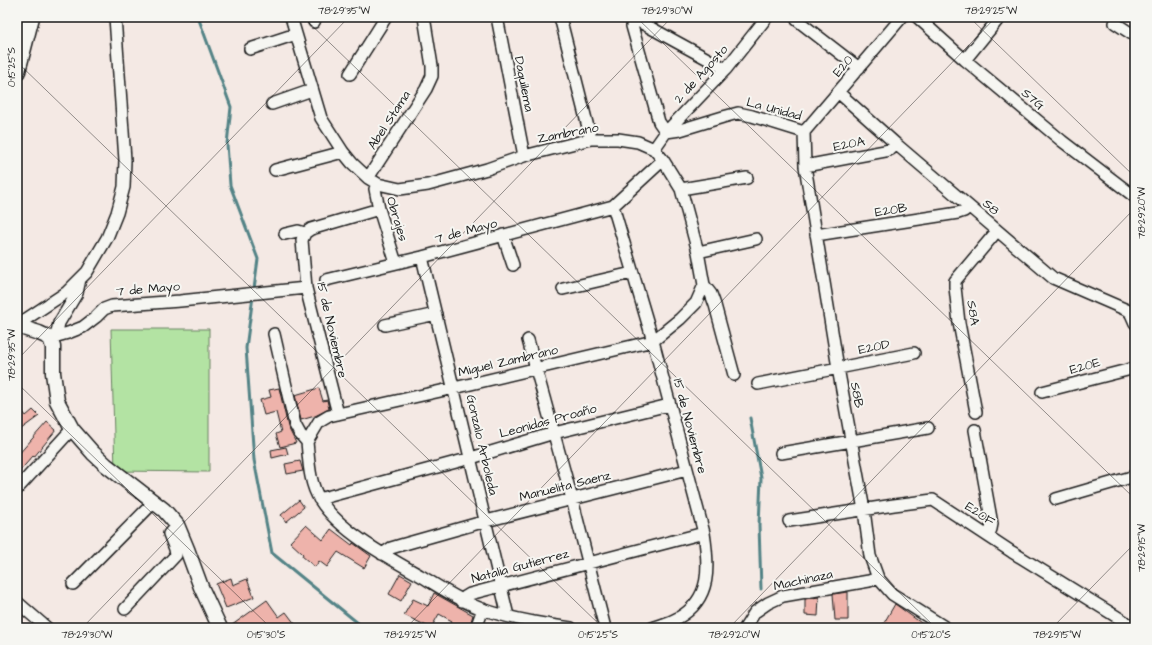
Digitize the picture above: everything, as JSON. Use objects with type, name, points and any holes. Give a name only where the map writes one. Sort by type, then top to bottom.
[{"type":"main road","points":[[17,71],[30,17]]},
{"type":"street","points":[[17,326],[67,292],[88,272],[107,238],[117,213],[124,187],[125,160],[115,17]]},
{"type":"street","name":"Zambrano","points":[[291,17],[321,118],[352,163],[368,178],[378,184],[400,189],[428,185],[487,169],[524,156],[591,139],[638,142],[654,149],[663,160],[681,189],[698,252],[704,285],[711,294],[715,305],[734,376]]},
{"type":"street","points":[[350,74],[386,17]]},
{"type":"street","name":"Abel Stama","points":[[368,178],[426,89],[432,76],[432,66],[424,17]]},
{"type":"street","name":"Daquilema","points":[[497,17],[524,156]]},
{"type":"street","points":[[560,17],[591,139]]},
{"type":"street","name":"2 de Agosto","points":[[654,149],[666,132],[726,69],[767,17]]},
{"type":"street","name":"E20","points":[[804,132],[902,17]]},
{"type":"street","name":"S7G","points":[[917,17],[965,60],[1062,141],[1135,197]]},
{"type":"street","points":[[965,60],[1000,17]]},
{"type":"street","points":[[797,20],[859,68]]},
{"type":"street","points":[[666,132],[658,122],[632,26],[635,22],[640,22],[726,69]]},
{"type":"street","points":[[1115,23],[1135,36]]},
{"type":"street","points":[[250,49],[296,34]]},
{"type":"street","points":[[272,104],[312,90]]},
{"type":"street","name":"S8","points":[[838,92],[896,144],[1053,278],[1129,311],[1135,323]]},
{"type":"street","name":"La Unidad","points":[[666,132],[680,130],[723,116],[738,113],[804,132]]},
{"type":"street","name":"S8B","points":[[804,132],[805,166],[838,368],[864,510],[870,556],[878,578],[892,594],[946,628]]},
{"type":"street","name":"E20A","points":[[805,166],[885,151],[896,144]]},
{"type":"street","points":[[275,170],[343,152]]},
{"type":"street","points":[[613,206],[663,160]]},
{"type":"street","points":[[681,189],[747,178]]},
{"type":"street","name":"Obrajes","points":[[378,184],[375,189],[379,209],[396,263]]},
{"type":"street","name":"7 de Mayo","points":[[326,280],[422,257],[613,206]]},
{"type":"street","name":"15 de Noviembre","points":[[613,206],[653,341],[704,533],[707,554],[707,574],[704,591],[698,601],[690,610],[677,619],[652,628]]},
{"type":"street","name":"E20B","points":[[816,235],[958,213],[969,207]]},
{"type":"street","points":[[285,234],[298,231],[305,233],[311,229],[379,209]]},
{"type":"street","name":"S8A","points":[[976,412],[959,323],[955,281],[997,231]]},
{"type":"street","name":"15 de Noviembre","points":[[305,233],[302,240],[306,288],[338,414]]},
{"type":"street","points":[[503,236],[513,265]]},
{"type":"street","points":[[698,252],[756,239]]},
{"type":"street","name":"Gonzalo Arboleda","points":[[422,257],[508,616]]},
{"type":"street","points":[[563,289],[632,273]]},
{"type":"street","points":[[80,279],[77,293],[53,337],[53,373],[57,401],[72,429],[93,453],[106,465],[164,510],[177,525],[201,587],[220,628]]},
{"type":"street","name":"Miguel Zambrano","points":[[307,442],[313,429],[319,422],[329,416],[653,341],[680,319],[696,302],[704,285]]},
{"type":"street","name":"7 de Mayo","points":[[53,337],[83,327],[104,309],[112,306],[180,301],[306,288]]},
{"type":"street","points":[[385,325],[436,314]]},
{"type":"street","points":[[17,326],[53,337]]},
{"type":"street","points":[[274,334],[295,425],[307,442],[311,477],[319,499],[330,514],[341,524],[382,554],[462,601],[508,616],[554,627],[571,628]]},
{"type":"street","name":"Natalia Gutierrez","points":[[528,340],[572,499],[605,628]]},
{"type":"street","name":"E20D","points":[[758,384],[914,353]]},
{"type":"street","name":"E20E","points":[[1042,392],[1135,368]]},
{"type":"street","name":"Leonidas Proaño","points":[[319,499],[471,458],[554,433],[669,405]]},
{"type":"street","points":[[781,453],[928,428]]},
{"type":"street","points":[[17,490],[72,429]]},
{"type":"street","points":[[975,430],[992,524],[992,529],[988,536]]},
{"type":"street","name":"Manuelita Saenz","points":[[382,554],[391,548],[486,521],[687,470]]},
{"type":"street","points":[[1056,499],[1135,476]]},
{"type":"street","name":"E20F","points":[[789,521],[902,503],[933,500],[1134,628]]},
{"type":"street","points":[[73,584],[154,502]]},
{"type":"street","points":[[125,609],[176,555],[169,534],[177,525]]},
{"type":"street","name":"Natalia Gutierrez","points":[[462,601],[470,594],[704,533]]},
{"type":"street","name":"Machinaza","points":[[745,628],[755,612],[768,602],[783,596],[869,581],[878,578]]},
{"type":"street","points":[[17,602],[47,628]]},
{"type":"street","points":[[476,628],[483,609]]},
{"type":"green space","points":[[111,329],[209,329],[209,472],[115,471]]},
{"type":"building","points":[[279,388],[288,427],[296,443],[280,447],[276,434],[281,432],[276,412],[264,415],[260,400],[271,397],[269,390]]},
{"type":"building","points":[[319,388],[323,401],[327,400],[329,409],[315,416],[301,420],[295,395]]},
{"type":"building","points":[[33,410],[39,416],[17,432],[17,416],[23,412],[26,416]]},
{"type":"building","points":[[47,422],[56,430],[34,457],[33,456],[17,474],[17,456]]},
{"type":"building","points":[[286,447],[288,454],[272,458],[271,450]]},
{"type":"building","points":[[300,461],[303,471],[287,474],[285,464]]},
{"type":"building","points":[[299,500],[304,507],[286,522],[281,515]]},
{"type":"building","points":[[306,525],[323,540],[331,529],[352,545],[353,543],[371,556],[364,568],[338,552],[327,567],[319,561],[315,567],[302,556],[303,554],[290,542]]},
{"type":"building","points":[[400,574],[412,581],[401,601],[389,594]]},
{"type":"building","points":[[231,578],[233,585],[247,579],[254,597],[226,608],[216,584]]},
{"type":"building","points":[[848,592],[848,620],[835,620],[833,594]]},
{"type":"building","points":[[434,593],[473,615],[469,628],[449,628],[452,621],[439,614],[431,628],[404,615],[413,599],[428,606]]},
{"type":"building","points":[[819,597],[818,616],[805,615],[805,599]]},
{"type":"building","points":[[267,600],[279,617],[286,612],[298,628],[264,628],[261,625],[257,628],[228,628]]},
{"type":"building","points":[[895,604],[928,628],[881,628]]},
{"type":"waterway","points":[[198,17],[231,107],[227,144],[230,185],[258,259],[246,348],[254,460],[272,553],[364,628]]},
{"type":"waterway","points":[[750,418],[761,478],[759,525],[761,589]]}]
